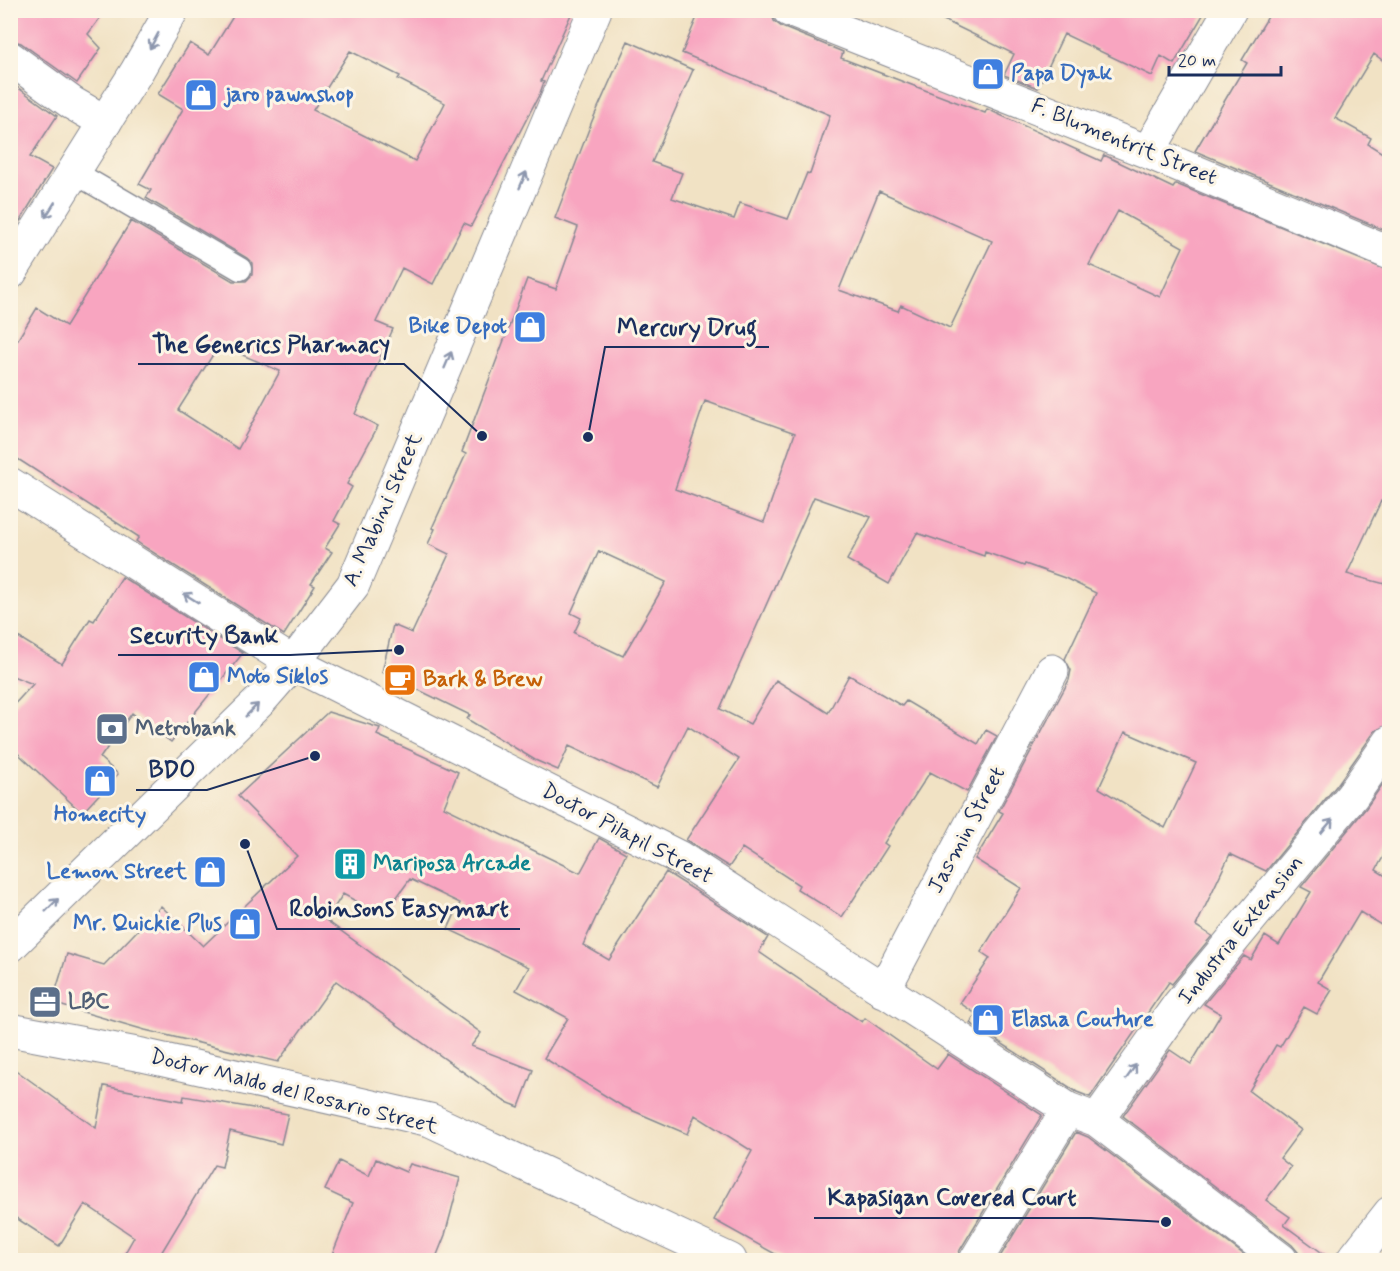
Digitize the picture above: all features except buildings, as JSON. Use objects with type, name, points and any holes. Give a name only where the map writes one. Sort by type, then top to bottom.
[{"type":"street","points":[[10,273],[172,10]]},
{"type":"street","name":"A. Mabini Street","points":[[10,946],[182,780],[293,663],[353,585],[595,10]]},
{"type":"street","name":"F. Blumentrit Street","points":[[789,10],[1148,152],[1389,253]]},
{"type":"street","points":[[1148,152],[1230,10]]},
{"type":"street","points":[[10,58],[72,103],[105,122]]},
{"type":"street","name":"Doctor Pilapil Street","points":[[10,484],[293,663],[680,858],[883,991],[1082,1114],[1281,1260]]},
{"type":"street","name":"Jasmin Street","points":[[883,991],[1052,671]]},
{"type":"street","name":"Industria Extension","points":[[1082,1114],[1178,1006],[1352,796],[1389,742]]},
{"type":"street","name":"Doctor Maldo del Rosario Street","points":[[10,1030],[142,1055],[430,1120],[730,1260]]},
{"type":"street","points":[[976,1260],[1082,1114]]},
{"type":"street","points":[[1353,1260],[1389,1213]]},
{"type":"lane","points":[[74,172],[240,268]]},
{"type":"place","name":"Papa Dyak","points":[[988,74]]},
{"type":"place","name":"jaro pawnshop","points":[[201,95]]},
{"type":"place","name":"Bike Depot","points":[[530,327]]},
{"type":"place","name":"The Generics Pharmacy","points":[[482,436]]},
{"type":"place","name":"Mercury Drug","points":[[588,437]]},
{"type":"place","name":"Security Bank","points":[[399,650]]},
{"type":"place","name":"Moto Siklos","points":[[204,677]]},
{"type":"place","name":"Bark & Brew","points":[[400,680]]},
{"type":"place","name":"Metrobank","points":[[112,729]]},
{"type":"place","name":"BDO","points":[[315,756]]},
{"type":"place","name":"Homecity","points":[[100,781]]},
{"type":"place","name":"Robinsons Easymart","points":[[245,844]]},
{"type":"place","name":"Mariposa Arcade","points":[[350,864]]},
{"type":"place","name":"Lemon Street","points":[[210,872]]},
{"type":"place","name":"Mr. Quickie Plus","points":[[245,924]]},
{"type":"place","name":"LBC","points":[[45,1002]]},
{"type":"place","name":"Elasha Couture","points":[[988,1020]]},
{"type":"place","name":"Kapasigan Covered Court","points":[[1166,1222]]}]
